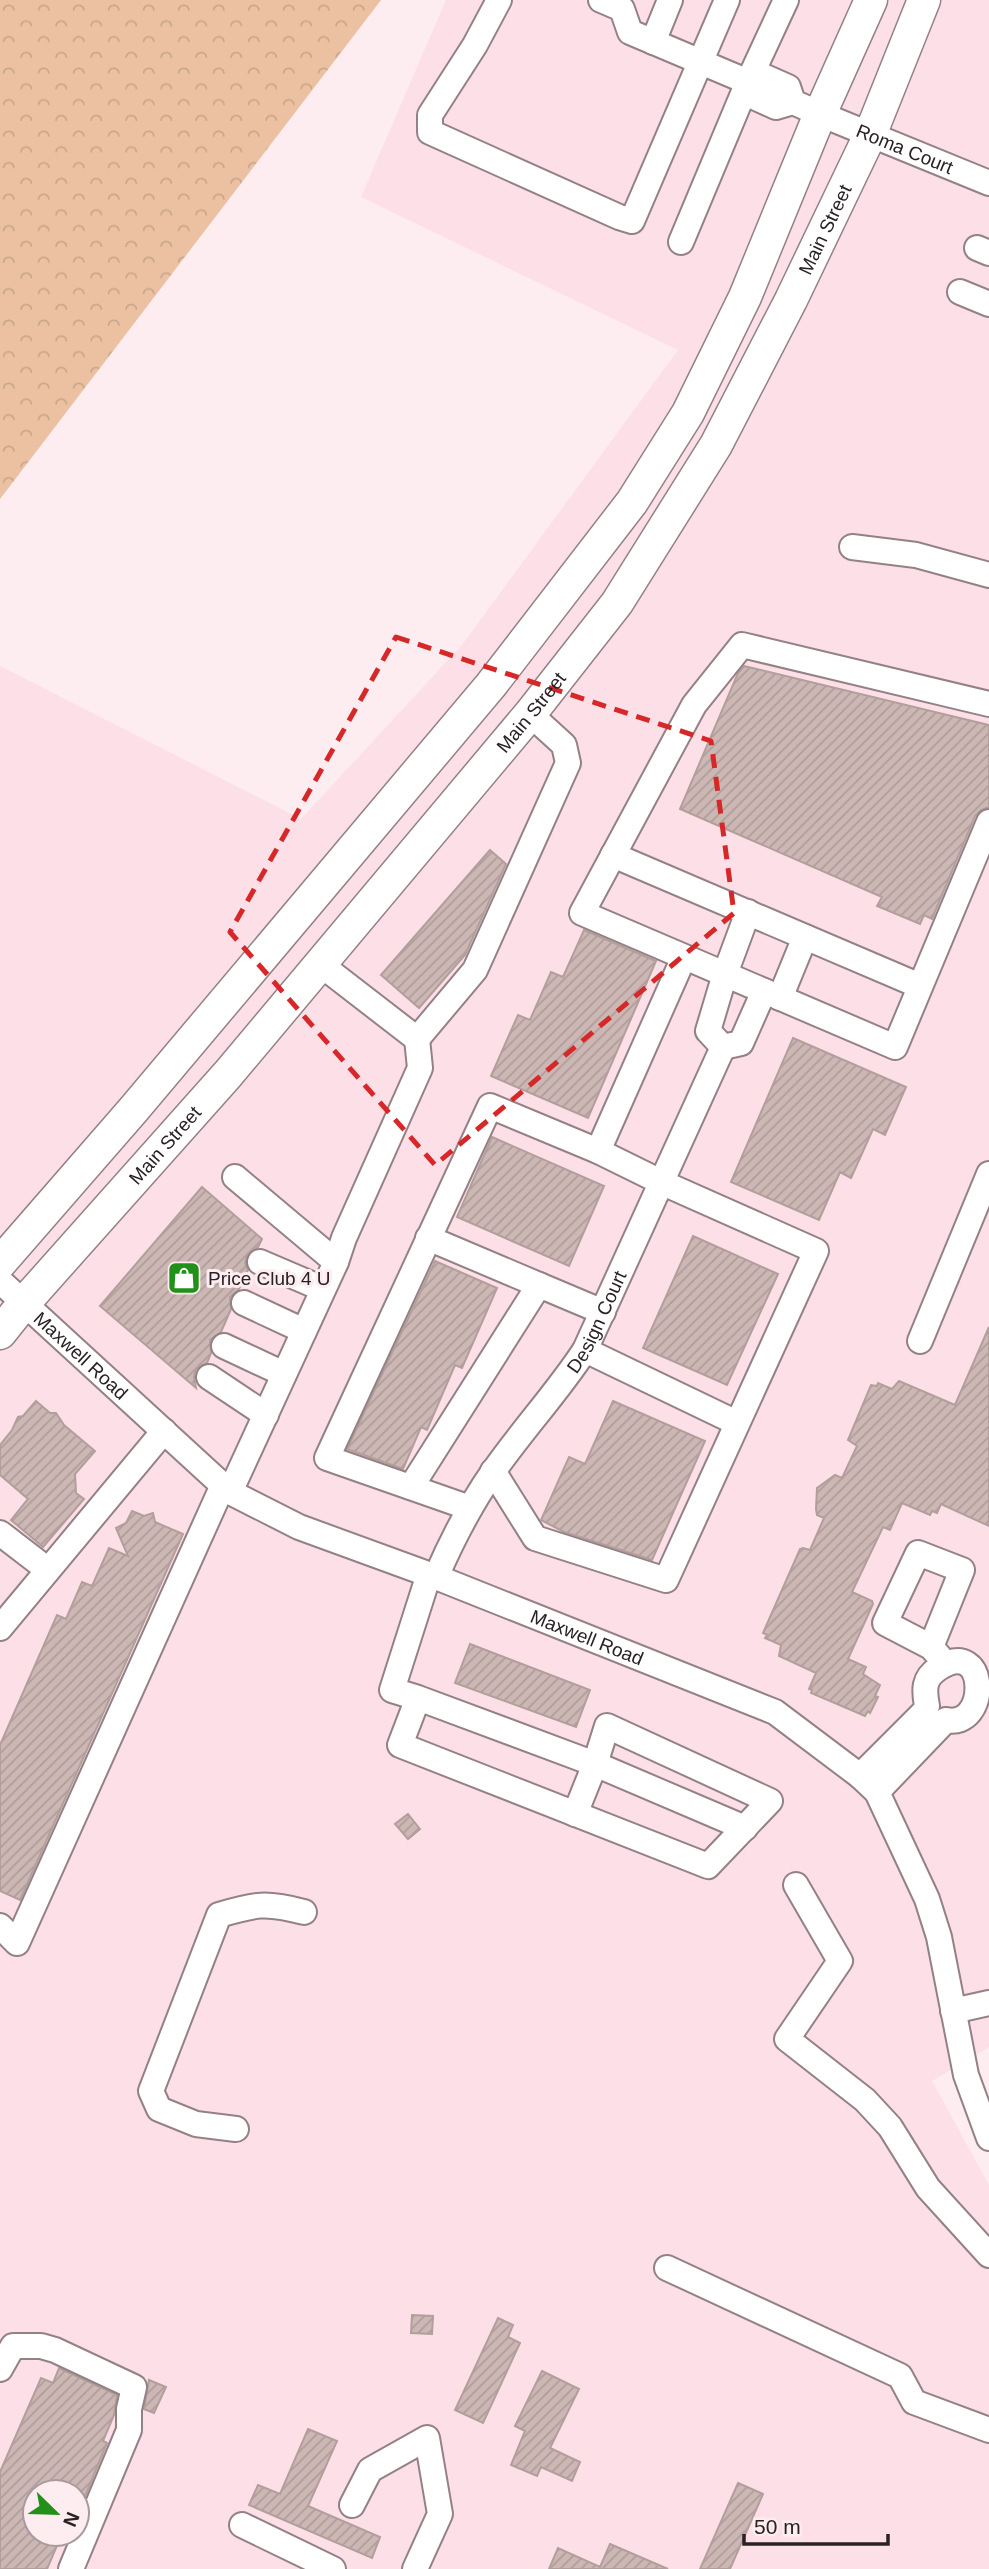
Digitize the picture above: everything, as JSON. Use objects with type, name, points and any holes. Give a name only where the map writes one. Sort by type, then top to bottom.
[{"type":"main road","points":[[0,1263],[134,1109],[491,685],[632,502],[688,413],[740,309],[807,108],[871,0]]},
{"type":"main road","name":"Main Street","points":[[0,1333],[228,1073],[530,714],[617,603],[716,445],[791,300],[870,135],[924,0]]},
{"type":"street","points":[[499,0],[475,45],[430,115],[430,132],[619,218],[632,221],[727,0]]},
{"type":"street","points":[[653,42],[670,0]]},
{"type":"street","points":[[681,242],[786,0]]},
{"type":"street","points":[[605,1],[622,9],[630,32],[751,83]]},
{"type":"street","points":[[751,83],[763,76],[788,87],[807,108]]},
{"type":"street","name":"Roma Court","points":[[807,108],[989,183]]},
{"type":"street","points":[[960,292],[989,304]]},
{"type":"street","points":[[852,547],[916,555],[989,575]]},
{"type":"street","points":[[989,704],[742,645],[694,705],[582,913],[895,1047],[989,822]]},
{"type":"street","points":[[0,1926],[17,1943],[227,1488],[265,1415],[335,1262],[420,1068],[418,1039],[475,970],[568,763],[564,745],[530,714]]},
{"type":"street","points":[[613,855],[920,986]]},
{"type":"street","points":[[748,912],[708,1031],[723,1047],[741,1043],[805,937]]},
{"type":"street","points":[[598,1150],[684,957]]},
{"type":"street","points":[[320,964],[418,1039]]},
{"type":"street","name":"Design Court","points":[[418,1698],[392,1690],[432,1575],[493,1471],[566,1380],[585,1350],[723,1047]]},
{"type":"street","points":[[470,1508],[327,1458],[490,1106],[598,1150],[663,1183],[816,1251],[666,1580],[535,1538],[493,1471]]},
{"type":"street","points":[[920,1341],[989,1174]]},
{"type":"street","points":[[235,1177],[335,1262]]},
{"type":"street","points":[[428,1238],[603,1312]]},
{"type":"street","points":[[260,1262],[323,1289]]},
{"type":"street","name":"Maxwell Road","points":[[0,1281],[227,1488],[299,1527],[432,1575],[775,1712],[869,1784],[927,1899],[939,1937],[965,2075],[989,2138]]},
{"type":"street","points":[[411,1487],[539,1285]]},
{"type":"street","points":[[244,1303],[304,1331]]},
{"type":"street","points":[[224,1346],[284,1374]]},
{"type":"street","points":[[585,1350],[737,1423]]},
{"type":"street","points":[[209,1377],[265,1415]]},
{"type":"street","points":[[0,1628],[163,1431]]},
{"type":"street","points":[[0,1533],[48,1570]]},
{"type":"street","points":[[938,1655],[951,1661],[968,1662],[985,1676],[985,1703],[973,1717],[946,1720],[869,1784],[924,1712],[927,1706],[924,1691],[926,1682],[938,1655]]},
{"type":"street","points":[[575,1814],[595,1764],[607,1726],[770,1801],[745,1828],[708,1866],[575,1814],[400,1745],[418,1698],[595,1764],[745,1828]]},
{"type":"street","points":[[796,1885],[840,1961],[787,2039],[865,2100],[890,2127],[928,2188],[989,2255]]},
{"type":"street","points":[[236,2129],[196,2124],[159,2109],[151,2091],[219,1915],[251,1906],[276,1904],[304,1912]]},
{"type":"street","points":[[953,2011],[989,2003]]},
{"type":"street","points":[[667,2268],[900,2376],[914,2402],[989,2430]]},
{"type":"street","points":[[0,2369],[13,2346],[41,2346],[134,2387],[129,2409],[130,2430],[71,2569]]},
{"type":"street","points":[[352,2505],[370,2470],[427,2438],[440,2514],[415,2569]]},
{"type":"street","points":[[242,2525],[333,2569]]},
{"type":"highlighted area","points":[[396,637],[711,741],[734,913],[435,1165],[230,932]]},
{"type":"shaded area","points":[[446,0],[989,0],[989,2047],[932,2081],[989,2185],[989,2569],[0,2569],[0,666],[301,819],[462,645],[678,350],[361,197]]},
{"type":"green space","points":[[0,0],[381,0],[0,499]]},
{"type":"building","points":[[744,666],[989,725],[989,807],[975,816],[932,919],[924,915],[920,924],[877,906],[882,897],[680,809],[738,673]]},
{"type":"building","points":[[490,850],[506,864],[465,955],[419,1008],[381,975]]},
{"type":"building","points":[[584,930],[656,961],[588,1118],[491,1076],[518,1015],[530,1020],[551,972],[563,977]]},
{"type":"building","points":[[793,1038],[906,1087],[885,1135],[873,1129],[851,1178],[840,1172],[819,1220],[731,1182]]},
{"type":"building","points":[[492,1137],[604,1186],[569,1266],[457,1217]]},
{"type":"building","points":[[202,1187],[262,1239],[258,1247],[247,1256],[245,1263],[248,1270],[239,1289],[230,1297],[231,1309],[221,1332],[210,1340],[211,1353],[207,1363],[196,1369],[196,1388],[100,1306]]},
{"type":"building","points":[[693,1236],[778,1274],[727,1385],[643,1348]]},
{"type":"building","points":[[435,1261],[497,1288],[462,1368],[455,1365],[427,1430],[421,1427],[403,1469],[347,1449]]},
{"type":"building","points":[[989,1327],[989,1526],[941,1504],[937,1513],[932,1511],[930,1515],[902,1503],[890,1530],[883,1527],[852,1592],[872,1601],[873,1604],[848,1659],[866,1667],[863,1674],[880,1685],[875,1696],[878,1697],[870,1713],[868,1711],[865,1716],[811,1693],[812,1690],[809,1689],[816,1673],[779,1656],[781,1645],[765,1638],[767,1635],[763,1633],[800,1549],[810,1550],[824,1518],[817,1515],[817,1488],[835,1475],[842,1478],[857,1446],[848,1440],[871,1385],[877,1386],[878,1383],[892,1389],[899,1381],[955,1405]]},
{"type":"building","points":[[36,1401],[50,1413],[56,1413],[64,1425],[95,1451],[75,1474],[76,1493],[84,1499],[43,1547],[11,1520],[28,1499],[0,1475],[0,1445],[18,1417],[23,1416]]},
{"type":"building","points":[[613,1401],[705,1441],[652,1560],[564,1532],[541,1520],[569,1457],[585,1464]]},
{"type":"building","points":[[132,1511],[144,1516],[153,1513],[155,1522],[183,1534],[20,1900],[0,1891],[0,1745],[57,1615],[66,1619],[82,1582],[92,1586],[109,1548],[128,1556],[116,1528],[126,1523]]},
{"type":"building","points":[[470,1644],[590,1690],[576,1727],[455,1683]]},
{"type":"building","points":[[408,1814],[420,1829],[408,1839],[395,1824]]},
{"type":"building","points":[[412,2315],[433,2316],[432,2334],[411,2333]]},
{"type":"building","points":[[498,2318],[513,2325],[508,2337],[520,2343],[483,2423],[455,2410]]},
{"type":"building","points":[[59,2368],[117,2395],[114,2415],[103,2441],[107,2443],[91,2482],[91,2478],[21,2478],[21,2548],[56,2548],[47,2569],[0,2569],[0,2472],[41,2378],[53,2383]]},
{"type":"building","points":[[542,2371],[579,2389],[550,2448],[580,2462],[572,2481],[541,2467],[537,2476],[511,2465],[525,2431],[515,2426]]},
{"type":"building","points":[[149,2380],[166,2387],[154,2413],[144,2409]]},
{"type":"building","points":[[308,2429],[337,2441],[308,2506],[380,2537],[372,2558],[249,2505],[258,2485],[280,2494]]},
{"type":"building","points":[[738,2483],[763,2494],[730,2569],[700,2569]]},
{"type":"building","points":[[610,2544],[668,2569],[549,2569],[558,2548],[600,2567]]},
{"type":"place","name":"Price Club 4 U","points":[[184,1278]]}]
